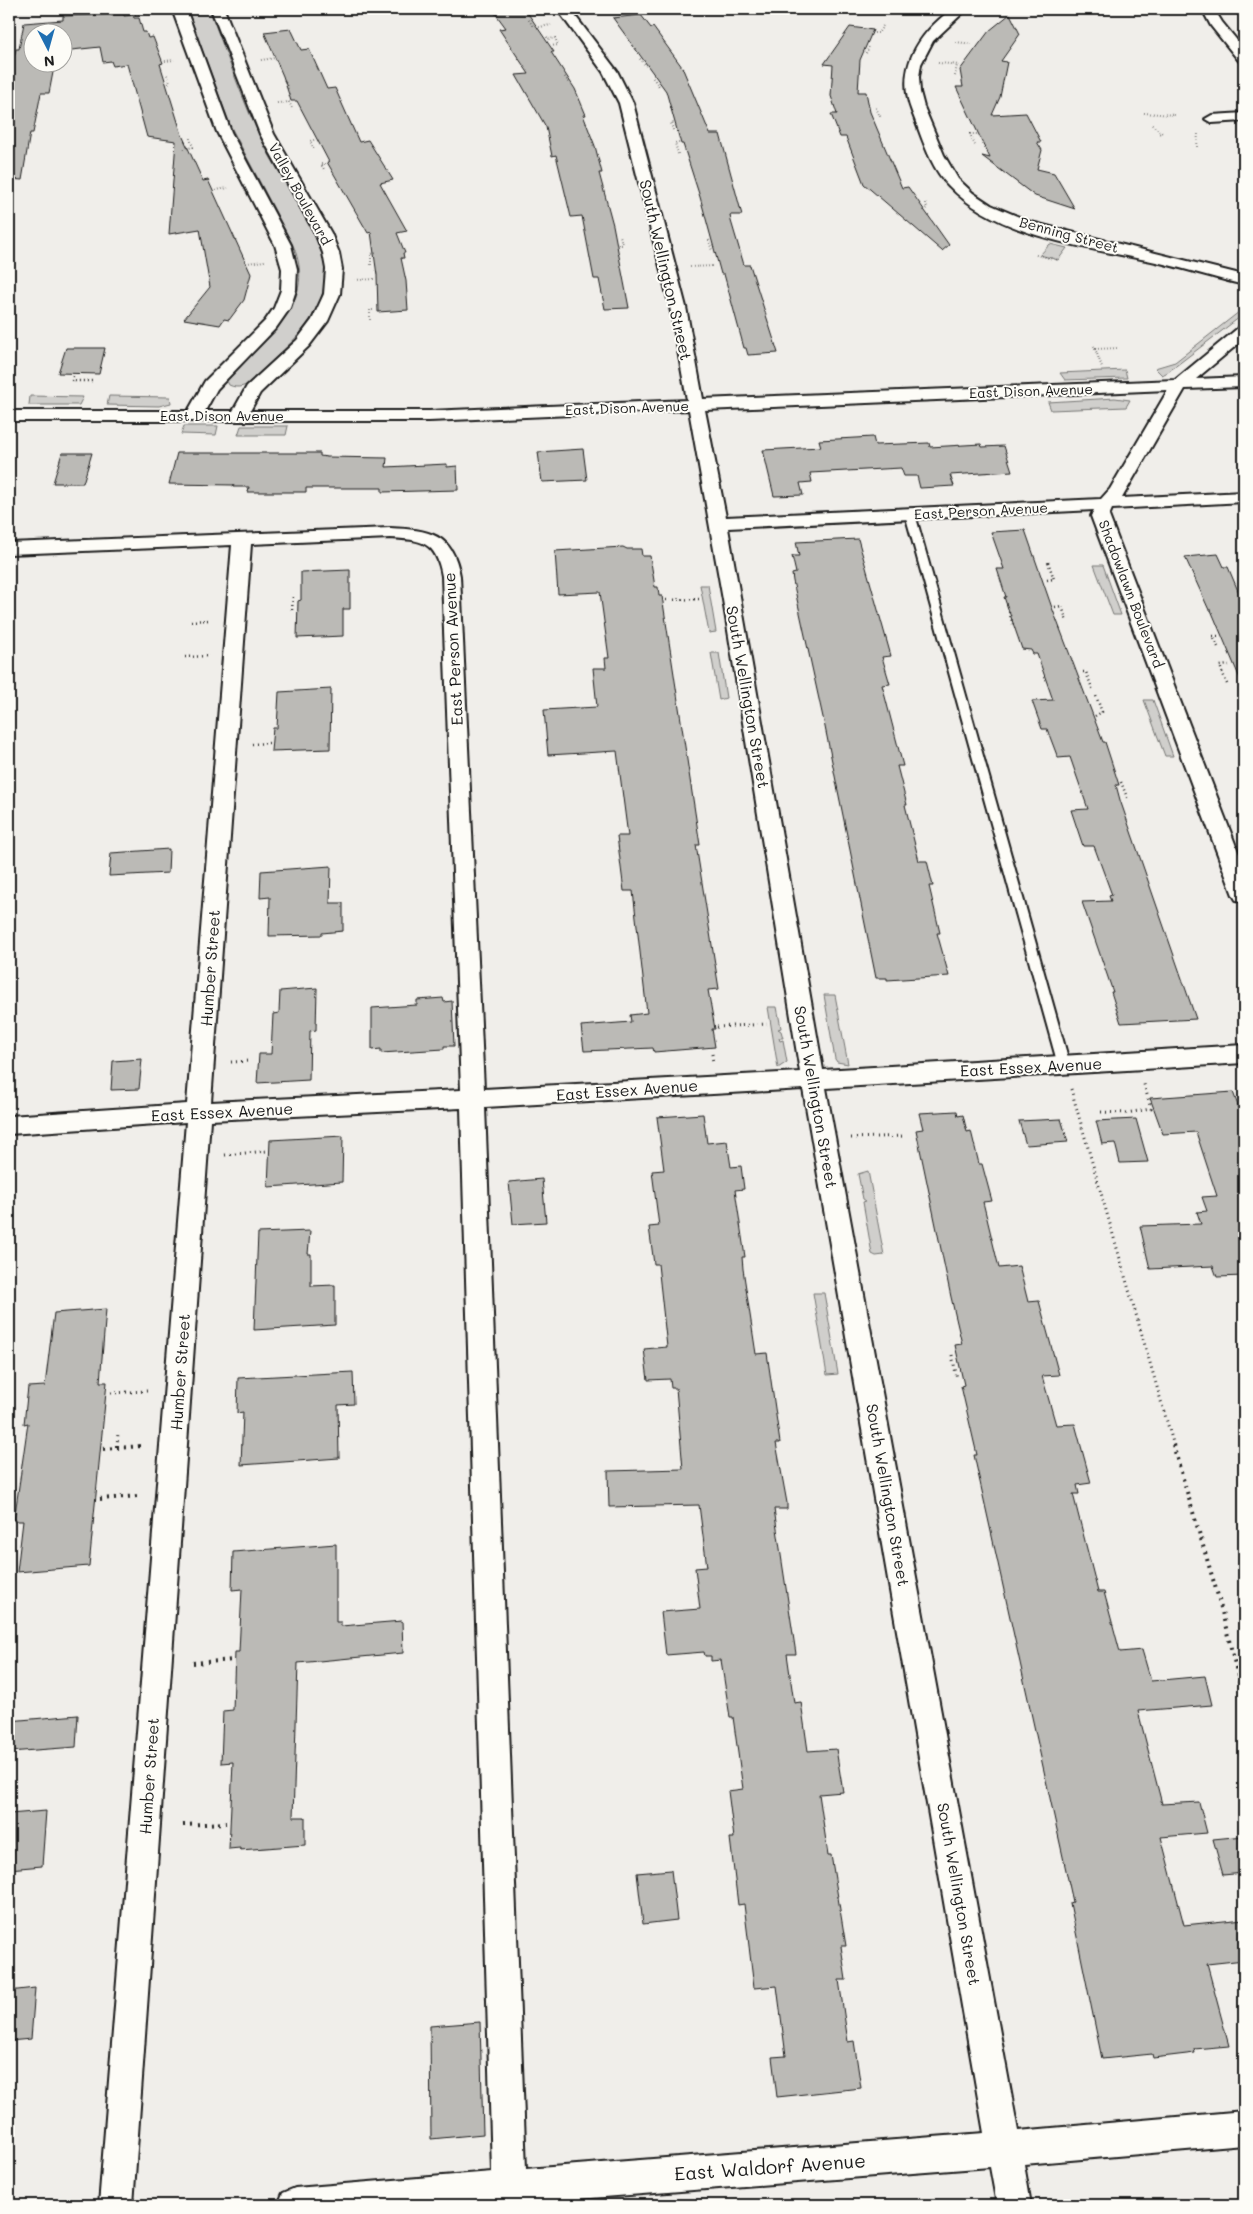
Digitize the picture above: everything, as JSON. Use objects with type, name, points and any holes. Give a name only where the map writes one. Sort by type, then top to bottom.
[{"type":"street","points":[[179,9],[224,132],[283,245],[288,258],[290,281],[285,301],[271,324],[210,385],[194,416]]},
{"type":"street","name":"Valley Boulevard","points":[[217,9],[267,134],[323,234],[331,253],[334,268],[332,294],[320,321],[303,343],[253,390],[239,416]]},
{"type":"street","name":"South Wellington Street","points":[[563,9],[610,71],[626,103],[678,307],[718,523],[813,1080],[1014,2205]]},
{"type":"street","name":"Benning Street","points":[[960,9],[933,30],[924,41],[915,59],[912,80],[915,101],[924,124],[946,172],[960,189],[997,213],[1035,228],[1244,280]]},
{"type":"street","points":[[1208,9],[1216,23],[1244,58]]},
{"type":"street","points":[[1212,119],[1244,117]]},
{"type":"street","name":"Shadowlawn Boulevard","points":[[1244,331],[1179,385],[1117,492],[1104,505],[1100,516],[1244,895]]},
{"type":"street","name":"East Dison Avenue","points":[[9,416],[429,416],[1244,382]]},
{"type":"street","name":"East Person Avenue","points":[[718,523],[1244,497]]},
{"type":"street","name":"East Person Avenue","points":[[9,548],[360,533],[414,534],[438,542],[446,552],[451,576],[473,1099]]},
{"type":"street","name":"Humber Street","points":[[116,2205],[242,538]]},
{"type":"street","name":"East Essex Avenue","points":[[9,1125],[199,1112],[473,1099],[1244,1054]]},
{"type":"street","points":[[473,1099],[510,2187]]},
{"type":"street","name":"East Waldorf Avenue","points":[[295,2205],[1004,2150],[1244,2128]]},
{"type":"lane","points":[[910,514],[1064,1064]]},
{"type":"path","points":[[135,14],[160,12]]},
{"type":"path","points":[[528,20],[533,26]]},
{"type":"path","points":[[874,33],[878,33],[884,26]]},
{"type":"path","points":[[547,37],[548,39],[555,38],[558,45],[550,46]]},
{"type":"path","points":[[629,40],[633,46]]},
{"type":"path","points":[[954,41],[972,44]]},
{"type":"path","points":[[866,53],[870,45]]},
{"type":"path","points":[[640,59],[646,66]]},
{"type":"path","points":[[932,63],[959,65],[955,76]]},
{"type":"path","points":[[168,75],[170,82],[168,84]]},
{"type":"path","points":[[565,77],[570,84]]},
{"type":"path","points":[[653,78],[658,86]]},
{"type":"path","points":[[284,80],[288,89]]},
{"type":"path","points":[[288,100],[293,110]]},
{"type":"path","points":[[876,108],[881,118]]},
{"type":"path","points":[[1144,113],[1175,115]]},
{"type":"path","points":[[673,130],[671,123],[674,123]]},
{"type":"path","points":[[1152,125],[1162,133],[1158,134]]},
{"type":"path","points":[[975,144],[970,134],[978,134]]},
{"type":"path","points":[[1198,134],[1198,147]]},
{"type":"path","points":[[184,149],[193,147],[189,136]]},
{"type":"path","points":[[592,139],[594,147]]},
{"type":"path","points":[[314,140],[310,142],[314,149]]},
{"type":"path","points":[[678,154],[675,143],[680,142]]},
{"type":"path","points":[[325,164],[321,164],[325,171]]},
{"type":"path","points":[[923,210],[927,208],[926,203]]},
{"type":"path","points":[[618,245],[622,245],[620,235]]},
{"type":"path","points":[[709,240],[712,251]]},
{"type":"path","points":[[371,265],[371,254],[376,254]]},
{"type":"path","points":[[1036,255],[1059,260]]},
{"type":"path","points":[[689,267],[714,266]]},
{"type":"path","points":[[346,280],[375,279]]},
{"type":"path","points":[[370,320],[370,310],[374,310]]},
{"type":"path","points":[[1103,370],[1094,348],[1119,348]]},
{"type":"path","points":[[73,376],[72,380],[74,381],[93,381]]},
{"type":"path","points":[[1047,580],[1054,579],[1048,562]]},
{"type":"path","points":[[292,610],[293,596]]},
{"type":"path","points":[[666,600],[700,599]]},
{"type":"path","points":[[1055,607],[1062,606],[1067,622]]},
{"type":"path","points":[[1009,612],[1013,624]]},
{"type":"path","points":[[191,622],[215,620]]},
{"type":"path","points":[[1218,636],[1213,636],[1219,649]]},
{"type":"path","points":[[185,657],[212,656]]},
{"type":"path","points":[[1227,684],[1220,666],[1228,665]]},
{"type":"path","points":[[1083,672],[1086,672],[1092,691]]},
{"type":"path","points":[[1095,716],[1102,712],[1096,696]]},
{"type":"path","points":[[252,744],[270,743]]},
{"type":"path","points":[[1121,782],[1128,800]]},
{"type":"path","points":[[717,1027],[768,1024]]},
{"type":"path","points":[[231,1062],[249,1061]]},
{"type":"path","points":[[1064,1064],[1132,1306],[1218,1596],[1244,1700]]},
{"type":"path","points":[[1101,1112],[1126,1114],[1152,1109],[1141,1076]]},
{"type":"path","points":[[850,1138],[905,1136]]},
{"type":"path","points":[[225,1155],[267,1151]]},
{"type":"path","points":[[952,1355],[957,1378]]},
{"type":"path","points":[[111,1393],[147,1391]]},
{"type":"path","points":[[117,1448],[118,1433]]},
{"type":"path","points":[[103,1449],[142,1446]]},
{"type":"path","points":[[100,1499],[138,1496]]},
{"type":"path","points":[[193,1663],[233,1660]]},
{"type":"path","points":[[183,1825],[226,1823]]},
{"type":"shaded area","points":[[187,9],[209,9],[240,91],[268,153],[317,240],[323,257],[325,271],[321,297],[310,320],[302,331],[260,375],[248,384],[236,387],[229,385],[226,379],[282,321],[292,305],[299,287],[299,267],[293,245],[231,127]]},
{"type":"shaded area","points":[[1050,244],[1067,248],[1058,260],[1040,255]]},
{"type":"shaded area","points":[[1244,308],[1244,314],[1168,372],[1162,375],[1155,368],[1175,362]]},
{"type":"shaded area","points":[[1125,370],[1127,378],[1065,380],[1060,373]]},
{"type":"shaded area","points":[[30,396],[83,397],[79,405],[29,405]]},
{"type":"shaded area","points":[[109,396],[170,397],[171,403],[159,406],[107,405]]},
{"type":"shaded area","points":[[1115,398],[1130,400],[1126,407],[1051,410],[1048,402]]},
{"type":"shaded area","points":[[184,426],[218,426],[216,435],[181,434]]},
{"type":"shaded area","points":[[241,426],[288,426],[286,435],[238,435]]},
{"type":"shaded area","points":[[1094,565],[1103,565],[1121,615],[1113,615]]},
{"type":"shaded area","points":[[700,585],[708,585],[716,632],[709,633]]},
{"type":"shaded area","points":[[711,653],[719,653],[726,698],[719,700]]},
{"type":"shaded area","points":[[1144,700],[1153,700],[1173,756],[1165,756]]},
{"type":"shaded area","points":[[824,995],[835,995],[848,1064],[837,1062],[835,1059]]},
{"type":"shaded area","points":[[768,1007],[777,1007],[781,1028],[778,1029],[781,1031],[783,1038],[779,1038],[780,1041],[783,1040],[787,1062],[778,1068]]},
{"type":"shaded area","points":[[868,1171],[884,1255],[876,1256],[872,1254],[863,1202],[866,1201],[863,1199],[858,1174]]},
{"type":"shaded area","points":[[813,1293],[824,1293],[838,1374],[827,1375]]},
{"type":"building","points":[[492,9],[525,9],[554,52],[551,52],[575,89],[586,115],[583,115],[595,146],[602,173],[599,173],[613,225],[629,308],[605,309],[599,279],[594,279],[582,216],[571,217],[556,155],[552,156],[546,127],[516,75],[529,74],[499,29],[506,28]]},
{"type":"building","points":[[1010,14],[1020,34],[1001,61],[1007,62],[1000,97],[992,115],[1026,113],[1041,142],[1037,142],[1042,150],[1037,169],[1054,173],[1075,209],[1035,196],[982,156],[990,158],[956,87],[963,87],[960,70],[989,31]]},
{"type":"building","points":[[133,15],[134,18],[139,18],[143,32],[146,32],[148,38],[153,37],[163,63],[160,64],[182,135],[203,181],[208,180],[251,274],[244,300],[229,320],[224,319],[220,325],[184,319],[210,287],[200,229],[169,234],[176,141],[147,137],[127,64],[113,66],[111,61],[103,62],[100,47],[72,50],[72,22],[37,22],[63,20],[63,16]]},
{"type":"building","points":[[641,15],[651,28],[653,27],[682,67],[710,134],[720,134],[742,215],[730,215],[731,221],[744,265],[750,265],[778,353],[748,355],[746,348],[744,348],[724,274],[721,274],[700,197],[683,144],[681,144],[666,91],[613,18]]},
{"type":"building","points":[[850,27],[873,30],[860,60],[858,92],[866,92],[870,112],[902,188],[908,187],[949,245],[942,251],[864,184],[846,137],[840,137],[831,114],[837,114],[831,96],[833,65],[824,64]]},
{"type":"building","points":[[291,29],[301,50],[309,49],[327,89],[335,88],[359,142],[368,140],[393,180],[380,183],[407,231],[397,233],[405,253],[403,253],[404,258],[401,258],[406,281],[408,310],[378,312],[377,275],[371,232],[368,233],[327,162],[329,162],[297,101],[291,101],[283,76],[264,32]]},
{"type":"building","points":[[22,33],[22,72],[53,72],[49,93],[41,93],[33,133],[30,133],[22,180],[9,179],[9,74],[16,49],[19,49]]},
{"type":"building","points":[[66,348],[105,348],[99,374],[58,373]]},
{"type":"building","points":[[873,437],[875,445],[929,443],[930,447],[981,444],[982,447],[1004,446],[1012,471],[950,475],[954,486],[920,488],[917,476],[904,476],[901,468],[810,473],[812,482],[800,483],[803,495],[774,496],[763,450],[821,447],[819,440]]},
{"type":"building","points":[[583,449],[587,480],[542,482],[538,452]]},
{"type":"building","points":[[62,453],[92,453],[83,483],[53,483]]},
{"type":"building","points":[[177,453],[320,453],[320,456],[327,457],[387,458],[386,467],[447,464],[447,467],[457,466],[458,490],[382,492],[382,488],[306,488],[306,492],[248,492],[249,487],[233,487],[234,485],[169,484]]},
{"type":"building","points":[[1025,530],[1051,605],[1103,742],[1105,742],[1119,785],[1116,785],[1120,800],[1196,1019],[1121,1023],[1111,992],[1113,992],[1082,902],[1111,901],[1109,896],[1112,895],[1094,846],[1083,846],[1071,810],[1088,809],[1070,757],[1058,758],[1047,729],[1042,729],[1032,701],[1053,700],[1037,654],[1033,654],[1031,650],[1022,649],[1004,597],[1006,597],[997,569],[1004,569],[991,532]]},
{"type":"building","points":[[858,539],[891,656],[882,657],[890,684],[882,685],[903,766],[897,766],[919,861],[927,861],[933,886],[929,886],[940,933],[937,933],[949,976],[887,980],[887,978],[876,978],[793,581],[792,574],[796,573],[792,556],[799,556],[796,542]]},
{"type":"building","points":[[623,547],[627,549],[641,549],[642,556],[650,556],[655,587],[658,587],[659,596],[662,596],[700,845],[696,845],[719,989],[708,990],[715,1029],[712,1029],[715,1047],[654,1052],[653,1048],[584,1051],[581,1026],[631,1022],[630,1015],[647,1013],[633,891],[624,891],[617,836],[628,836],[617,751],[548,755],[544,710],[597,707],[593,668],[606,668],[605,658],[609,658],[600,592],[558,594],[555,551]]},
{"type":"building","points":[[1218,554],[1224,567],[1228,567],[1244,605],[1244,688],[1211,610],[1209,610],[1185,557]]},
{"type":"building","points":[[350,570],[350,609],[343,609],[343,636],[297,638],[298,601],[301,600],[301,572]]},
{"type":"building","points":[[331,689],[330,749],[271,751],[273,728],[277,728],[279,692]]},
{"type":"building","points":[[169,849],[168,873],[109,876],[111,853]]},
{"type":"building","points":[[331,866],[330,903],[343,903],[343,931],[322,933],[322,935],[269,936],[270,897],[260,898],[261,871]]},
{"type":"building","points":[[317,988],[316,1030],[310,1031],[309,1080],[257,1083],[259,1054],[271,1054],[273,1014],[279,1013],[280,991]]},
{"type":"building","points":[[443,998],[444,1002],[452,1001],[454,1046],[444,1046],[444,1049],[381,1053],[381,1049],[372,1050],[372,1008],[417,1005],[417,1000]]},
{"type":"building","points":[[142,1059],[139,1089],[111,1090],[113,1061]]},
{"type":"building","points":[[1233,1092],[1244,1122],[1244,1276],[1217,1277],[1213,1266],[1150,1269],[1140,1226],[1201,1224],[1197,1212],[1207,1211],[1202,1197],[1217,1196],[1196,1132],[1163,1134],[1150,1098]]},
{"type":"building","points":[[957,1111],[958,1116],[963,1115],[967,1132],[971,1131],[979,1164],[982,1164],[992,1201],[983,1202],[999,1268],[1019,1266],[1028,1302],[1039,1301],[1059,1375],[1042,1376],[1056,1425],[1075,1424],[1091,1483],[1077,1485],[1079,1494],[1073,1494],[1098,1592],[1104,1592],[1120,1652],[1142,1650],[1151,1681],[1205,1676],[1212,1705],[1138,1711],[1162,1804],[1199,1802],[1207,1833],[1161,1837],[1184,1925],[1244,1919],[1244,1960],[1207,1964],[1229,2046],[1194,2049],[1195,2053],[1153,2058],[1152,2054],[1102,2059],[1070,1903],[1073,1902],[974,1455],[977,1455],[961,1386],[964,1385],[955,1345],[962,1344],[916,1130],[923,1129],[919,1113]]},
{"type":"building","points":[[703,1114],[707,1143],[727,1141],[731,1167],[741,1166],[744,1189],[735,1190],[745,1257],[742,1257],[743,1269],[756,1354],[767,1353],[780,1443],[776,1443],[787,1503],[787,1509],[774,1509],[796,1654],[787,1654],[794,1703],[801,1702],[808,1751],[836,1749],[843,1792],[819,1794],[828,1855],[831,1855],[846,1946],[841,1946],[846,1980],[839,1980],[848,2042],[854,2041],[861,2088],[777,2097],[772,2057],[786,2056],[777,1986],[754,1988],[744,1904],[738,1905],[730,1838],[734,1838],[728,1791],[743,1789],[733,1717],[730,1717],[721,1660],[711,1661],[711,1656],[705,1656],[704,1652],[666,1655],[661,1612],[700,1609],[695,1568],[707,1567],[699,1505],[609,1507],[608,1471],[683,1469],[676,1388],[671,1388],[670,1379],[648,1380],[644,1349],[667,1347],[658,1264],[654,1264],[649,1227],[659,1226],[652,1171],[664,1170],[657,1117]]},
{"type":"building","points":[[1061,1119],[1068,1142],[1026,1145],[1019,1121]]},
{"type":"building","points":[[1136,1119],[1148,1162],[1120,1163],[1115,1143],[1102,1144],[1096,1121]]},
{"type":"building","points":[[343,1136],[342,1182],[268,1187],[270,1140]]},
{"type":"building","points":[[542,1179],[546,1222],[513,1224],[509,1182]]},
{"type":"building","points":[[310,1231],[308,1254],[311,1254],[311,1286],[335,1285],[335,1325],[254,1330],[258,1233]]},
{"type":"building","points":[[106,1309],[100,1382],[107,1382],[89,1566],[17,1572],[23,1521],[14,1521],[28,1423],[24,1424],[28,1387],[45,1386],[54,1313]]},
{"type":"building","points":[[353,1372],[354,1404],[338,1405],[339,1458],[241,1465],[243,1412],[237,1413],[238,1378]]},
{"type":"building","points":[[336,1544],[336,1622],[341,1622],[341,1626],[402,1621],[403,1653],[298,1663],[293,1817],[305,1817],[305,1845],[240,1850],[240,1848],[229,1849],[233,1762],[221,1763],[223,1711],[233,1710],[235,1652],[239,1652],[242,1589],[232,1590],[233,1552]]},
{"type":"building","points":[[78,1715],[76,1747],[9,1752],[9,1721]]},
{"type":"building","points":[[46,1811],[42,1866],[9,1869],[9,1814]]},
{"type":"building","points":[[1244,1836],[1244,1873],[1223,1875],[1213,1839]]},
{"type":"building","points":[[671,1870],[677,1920],[643,1924],[637,1873]]},
{"type":"building","points":[[35,1988],[31,2039],[9,2041],[9,1991]]},
{"type":"building","points":[[480,2022],[483,2134],[431,2139],[430,2026]]}]
